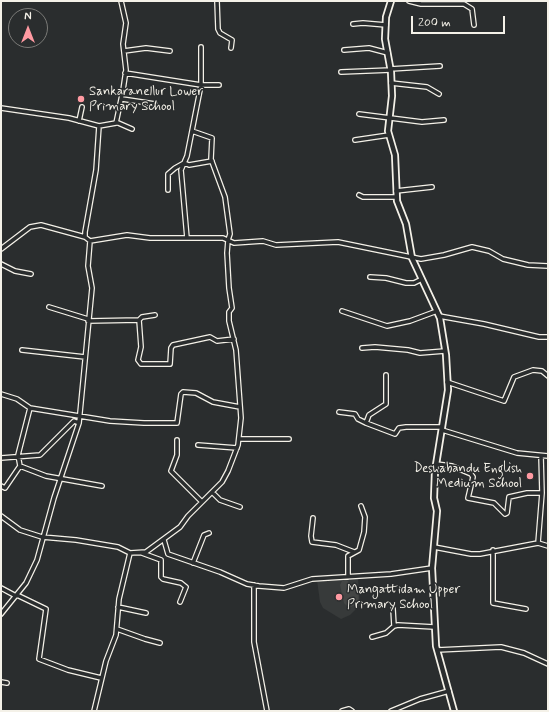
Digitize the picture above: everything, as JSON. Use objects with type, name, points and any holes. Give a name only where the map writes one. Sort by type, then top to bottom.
[{"type":"main road","points":[[391,1],[385,39],[391,69],[392,96],[388,119],[389,135],[395,155],[396,191],[406,224],[412,258],[439,316],[445,352],[447,382],[436,464],[434,498],[437,511],[432,568],[435,592],[434,627],[437,650],[454,711]]},
{"type":"street","points":[[1,108],[30,111],[100,126],[112,125],[116,122],[122,99],[125,73],[124,51],[126,23],[121,1]]},
{"type":"street","points":[[218,1],[218,29],[220,33],[232,40],[231,48]]},
{"type":"street","points":[[409,1],[421,4],[464,4],[472,9],[474,25]]},
{"type":"street","points":[[353,24],[363,23],[386,25]]},
{"type":"street","points":[[187,238],[181,170],[192,130],[201,85],[201,47]]},
{"type":"street","points":[[124,51],[146,48],[170,51]]},
{"type":"street","points":[[344,50],[369,48],[388,53]]},
{"type":"street","points":[[341,72],[440,66]]},
{"type":"street","points":[[125,73],[201,85],[219,85]]},
{"type":"street","points":[[391,83],[427,87],[439,94]]},
{"type":"street","points":[[122,99],[155,104]]},
{"type":"street","points":[[79,121],[82,108]]},
{"type":"street","points":[[359,114],[388,119],[422,122],[444,120]]},
{"type":"street","points":[[116,122],[132,129]]},
{"type":"street","points":[[85,237],[96,170],[100,126]]},
{"type":"street","points":[[1,516],[20,530],[42,537],[76,540],[118,548],[130,553],[142,553],[164,540],[180,527],[222,482],[237,448],[239,439],[240,407],[234,339],[228,320],[229,312],[232,308],[229,288],[228,240],[230,234],[226,198],[212,161],[212,138],[192,130]]},
{"type":"street","points":[[355,140],[389,135]]},
{"type":"street","points":[[168,190],[168,174],[174,168],[184,163],[189,165],[212,161]]},
{"type":"street","points":[[396,191],[432,187]]},
{"type":"street","points":[[359,196],[397,197]]},
{"type":"street","points":[[1,249],[30,227],[42,225],[85,237],[90,241],[127,235],[150,238],[223,238],[234,243],[263,241],[276,245],[338,242],[421,259],[472,248],[489,251],[503,259],[528,265],[548,266]]},
{"type":"street","points":[[1,614],[26,583],[37,560],[42,537],[81,415],[84,357],[92,288],[88,266],[90,241]]},
{"type":"street","points":[[1,264],[15,271],[31,274]]},
{"type":"street","points":[[370,277],[386,278],[406,283],[414,283],[422,279]]},
{"type":"street","points":[[48,307],[88,320],[139,320],[142,317],[155,314]]},
{"type":"street","points":[[342,311],[387,326],[410,321],[437,311]]},
{"type":"street","points":[[439,316],[484,324],[539,337],[548,337]]},
{"type":"street","points":[[139,320],[141,347],[138,360],[141,364],[170,364],[171,348],[174,345],[210,337],[217,341],[234,339]]},
{"type":"street","points":[[362,348],[375,347],[408,350],[420,353],[445,352]]},
{"type":"street","points":[[22,350],[84,357]]},
{"type":"street","points":[[447,382],[504,401],[514,377],[533,370],[542,371],[548,376]]},
{"type":"street","points":[[366,423],[369,415],[386,404],[386,375]]},
{"type":"street","points":[[1,394],[17,399],[30,408],[81,415],[110,421],[177,423],[181,394],[183,392],[196,393],[213,402],[240,407]]},
{"type":"street","points":[[1,486],[5,488],[20,466],[18,458],[30,408]]},
{"type":"street","points":[[340,412],[355,414],[358,419],[395,434],[399,428],[406,427],[442,428],[517,453],[548,456]]},
{"type":"street","points":[[1,458],[18,458],[40,455],[74,421],[79,423]]},
{"type":"street","points":[[239,439],[289,439]]},
{"type":"street","points":[[177,440],[177,455],[171,471],[202,502]]},
{"type":"street","points":[[198,445],[237,448]]},
{"type":"street","points":[[538,543],[542,493],[541,456]]},
{"type":"street","points":[[436,464],[452,466],[471,474],[473,477],[468,498],[494,503],[505,514],[507,513],[509,497],[527,493],[542,493]]},
{"type":"street","points":[[20,466],[46,476],[102,486]]},
{"type":"street","points":[[212,492],[220,500],[240,507]]},
{"type":"street","points":[[348,577],[347,559],[350,554],[359,550],[365,522],[361,506]]},
{"type":"street","points":[[313,518],[312,542],[336,545],[354,552]]},
{"type":"street","points":[[193,563],[204,535],[209,532]]},
{"type":"street","points":[[164,540],[168,554],[254,585],[284,588],[305,580],[391,574],[432,568]]},
{"type":"street","points":[[434,547],[470,554],[480,554],[493,550],[538,543],[548,546]]},
{"type":"street","points":[[493,550],[493,603],[526,609]]},
{"type":"street","points":[[94,711],[101,678],[117,629],[118,607],[130,553]]},
{"type":"street","points":[[142,553],[161,560],[161,577],[163,579],[181,583],[186,587],[180,602]]},
{"type":"street","points":[[254,585],[254,642],[267,711]]},
{"type":"street","points":[[2,589],[45,607],[46,612],[39,659],[68,670],[101,678]]},
{"type":"street","points":[[118,607],[146,614]]},
{"type":"street","points":[[393,609],[394,626]]},
{"type":"street","points":[[372,637],[386,633],[394,626],[415,625],[434,627]]},
{"type":"street","points":[[117,629],[160,643]]},
{"type":"street","points":[[437,650],[501,647],[524,654],[548,664]]},
{"type":"street","points":[[1,682],[7,683]]},
{"type":"street","points":[[392,711],[420,699],[449,691]]},
{"type":"street","points":[[342,711],[349,709],[352,711]]},
{"type":"shaded area","name":"Mangattidam Upper Primary School","points":[[326,578],[358,579],[360,605],[350,615],[341,619],[323,608],[320,602],[317,580]]},
{"type":"shaded area","points":[[345,579],[358,589],[359,603],[349,608],[344,603],[340,585]]},
{"type":"place","name":"Sankaranellur Lower Primary School","points":[[81,99]]},
{"type":"place","name":"Deshabandu English Medium School","points":[[530,476]]},
{"type":"place","name":"Mangattidam Upper Primary School","points":[[339,597]]}]
